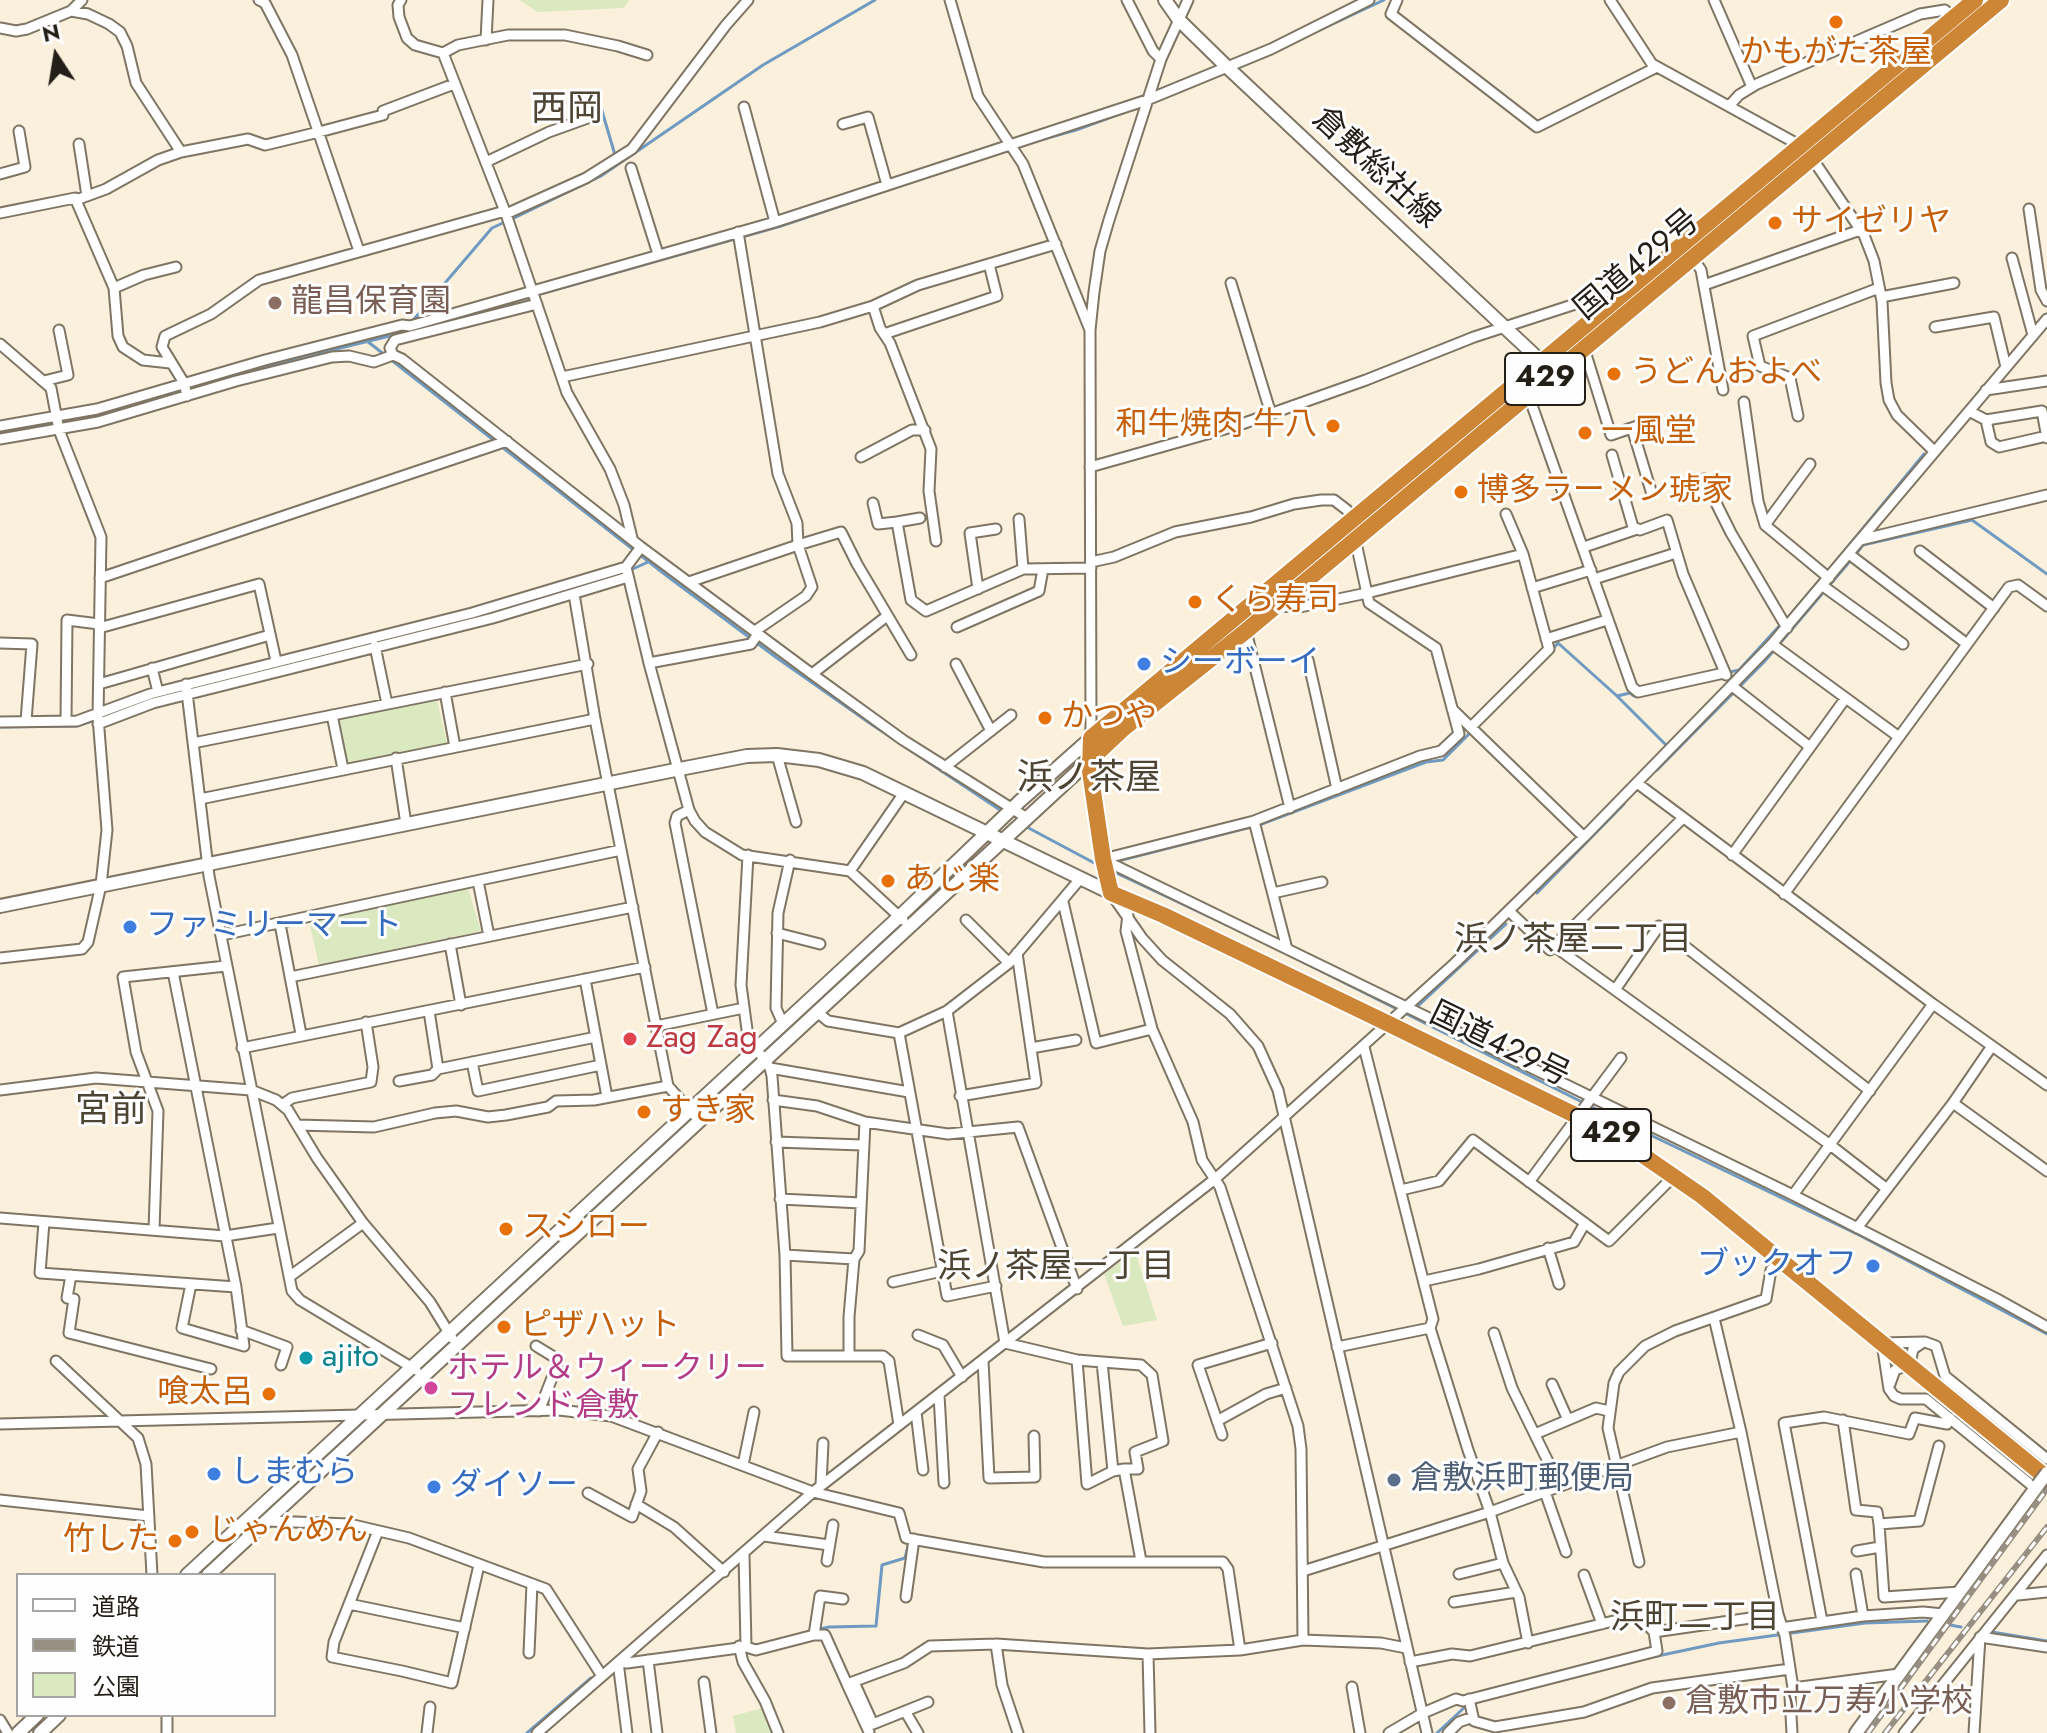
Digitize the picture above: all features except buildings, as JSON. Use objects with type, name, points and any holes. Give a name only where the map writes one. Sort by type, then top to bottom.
[{"type":"highway","name":"国道429号","points":[[1090,760],[1124,728],[1246,631],[1528,394],[1548,368],[1584,348],[1618,310],[1693,258],[1975,0]]},
{"type":"highway","name":"国道429号","points":[[1091,738],[1353,519],[1548,368],[1807,152],[2001,0]]},
{"type":"highway","points":[[1091,738],[1091,782],[1111,893]]},
{"type":"highway","name":"国道429号","points":[[1111,893],[1133,911],[1400,1013],[1587,1106],[1628,1145],[1674,1176],[1910,1364],[2042,1481]]},
{"type":"street","points":[[0,28],[16,31],[27,29],[71,11],[82,0]]},
{"type":"street","points":[[401,0],[399,17],[407,38],[415,45],[443,53],[458,45],[508,35],[565,35],[647,55]]},
{"type":"street","points":[[486,40],[488,0]]},
{"type":"street","points":[[185,389],[162,347],[165,336],[211,314],[259,280],[359,251],[507,217],[586,178],[632,149],[748,0]]},
{"type":"street","points":[[950,0],[978,96],[1023,164],[1090,330]]},
{"type":"street","points":[[1127,0],[1153,51],[1161,59]]},
{"type":"street","name":"倉敷総社線","points":[[1165,0],[1179,20],[1226,66],[1548,368]]},
{"type":"street","points":[[189,1573],[449,1333],[694,1115],[817,1012],[1008,812],[1091,738],[1090,330],[1100,251],[1161,59],[1188,0]]},
{"type":"street","points":[[0,426],[98,422],[185,389],[535,296],[658,254],[775,222],[1009,144],[1146,103],[1271,49],[1369,0]]},
{"type":"street","points":[[1397,0],[1391,14],[1537,127],[1657,67]]},
{"type":"street","points":[[1610,0],[1657,67],[1807,152],[1860,230],[1874,261],[1880,293],[1889,400],[1897,415],[1934,451]]},
{"type":"street","points":[[1714,0],[1752,87]]},
{"type":"street","points":[[264,1],[292,55],[359,251]]},
{"type":"street","points":[[1729,106],[1752,87],[1920,14],[1945,10],[1954,18]]},
{"type":"street","points":[[71,11],[88,14],[120,32],[127,46],[136,83],[181,152]]},
{"type":"street","points":[[443,53],[507,217],[567,393],[610,469],[639,551],[689,582],[755,636],[1023,822]]},
{"type":"street","points":[[0,213],[69,197],[76,200],[106,189],[158,160],[181,152],[248,139],[265,145],[383,115],[383,111],[454,84]]},
{"type":"street","points":[[744,107],[775,222]]},
{"type":"street","points":[[486,162],[549,132],[596,115]]},
{"type":"street","points":[[843,124],[868,117],[887,185]]},
{"type":"street","points":[[0,174],[25,167],[19,131]]},
{"type":"street","points":[[79,144],[87,196]]},
{"type":"street","points":[[631,168],[658,254]]},
{"type":"street","points":[[76,200],[114,288],[118,336],[123,347],[143,360],[170,363]]},
{"type":"street","points":[[2029,209],[2041,290],[2047,301]]},
{"type":"street","points":[[1704,285],[1860,230]]},
{"type":"street","points":[[649,663],[755,636],[806,596],[812,587],[798,545],[797,523],[778,474],[738,232]]},
{"type":"street","points":[[562,377],[658,355],[755,338],[873,306],[918,285],[1056,244]]},
{"type":"street","points":[[1693,258],[1701,270],[1723,390]]},
{"type":"street","points":[[2012,258],[2033,335]]},
{"type":"street","points":[[884,334],[997,296],[989,264]]},
{"type":"street","points":[[114,288],[144,275],[176,267]]},
{"type":"street","points":[[1231,283],[1271,414]]},
{"type":"street","points":[[1798,416],[1790,378],[1760,366],[1753,336],[1880,293],[1954,283]]},
{"type":"street","points":[[1090,467],[1271,414],[1506,326],[1603,295],[1618,310]]},
{"type":"street","points":[[389,357],[393,334],[408,326],[535,296]]},
{"type":"street","points":[[873,306],[931,449],[929,491],[936,541]]},
{"type":"street","points":[[1935,327],[1994,317],[2006,367]]},
{"type":"street","points":[[537,1733],[817,1489],[1215,1179],[1510,912],[1775,646],[1934,451],[2047,319]]},
{"type":"street","points":[[44,381],[68,375],[59,330]]},
{"type":"street","points":[[0,344],[51,388],[58,423],[101,537],[98,719],[107,830],[101,885],[88,942],[82,949],[0,958]]},
{"type":"street","points":[[1584,348],[1611,435],[1652,421]]},
{"type":"street","points":[[185,389],[332,357],[349,356],[374,362],[389,357],[402,359],[502,443],[632,538]]},
{"type":"street","points":[[1986,390],[2047,381]]},
{"type":"street","points":[[1528,394],[1632,687],[1638,692],[1724,673]]},
{"type":"street","points":[[1744,402],[1758,501],[1765,525],[1826,582],[1903,644]]},
{"type":"street","points":[[1969,411],[1986,420],[2042,411],[2047,437],[1999,447],[1991,442],[1986,420]]},
{"type":"street","points":[[0,439],[58,423]]},
{"type":"street","points":[[1632,428],[1651,491]]},
{"type":"street","points":[[861,457],[912,430],[925,430]]},
{"type":"street","points":[[100,578],[502,443]]},
{"type":"street","points":[[1612,455],[1633,527],[1637,529]]},
{"type":"street","points":[[1765,525],[1810,464]]},
{"type":"street","points":[[1704,479],[1731,533],[1787,628]]},
{"type":"street","points":[[1860,540],[2047,495]]},
{"type":"street","points":[[897,522],[911,600],[926,611],[1023,569],[1091,565],[1175,532],[1251,517],[1294,504],[1334,500],[1353,519],[1369,603],[1436,648],[1459,734],[1441,751],[1420,756],[1255,824],[1104,865]]},
{"type":"street","points":[[873,503],[878,524],[920,518]]},
{"type":"street","points":[[1473,728],[1549,649],[1523,554],[1506,514]]},
{"type":"street","points":[[1019,519],[1023,569]]},
{"type":"street","points":[[1584,547],[1667,520],[1683,574],[1724,673],[1735,687],[1810,747]]},
{"type":"street","points":[[978,589],[970,533],[996,529]]},
{"type":"street","points":[[689,582],[841,532],[911,655]]},
{"type":"street","points":[[98,719],[122,703],[158,692],[187,689],[375,646],[493,618],[574,594],[627,572],[639,551]]},
{"type":"street","points":[[1920,551],[1994,608]]},
{"type":"street","points":[[1532,588],[1676,553]]},
{"type":"street","points":[[1276,606],[1300,607],[1367,593],[1523,554]]},
{"type":"street","points":[[1851,556],[1967,644]]},
{"type":"street","points":[[957,627],[1039,591],[1043,569]]},
{"type":"street","points":[[0,722],[98,719],[276,661],[627,572]]},
{"type":"street","points":[[627,572],[689,810],[695,821],[705,832],[742,855],[850,871],[904,921]]},
{"type":"street","points":[[66,721],[67,620],[99,626],[259,584],[276,661]]},
{"type":"street","points":[[1784,894],[2009,587],[2018,585],[2047,606]]},
{"type":"street","points":[[574,594],[595,719],[668,1086],[694,1115]]},
{"type":"street","points":[[812,674],[887,616]]},
{"type":"street","points":[[1546,639],[1607,620]]},
{"type":"street","points":[[1246,631],[1290,808]]},
{"type":"street","points":[[99,684],[270,635]]},
{"type":"street","points":[[0,643],[32,644],[26,721]]},
{"type":"street","points":[[375,646],[387,704]]},
{"type":"street","points":[[1775,646],[1899,737]]},
{"type":"street","points":[[1308,660],[1337,789]]},
{"type":"street","points":[[193,743],[588,664]]},
{"type":"street","points":[[956,664],[991,731]]},
{"type":"street","points":[[152,668],[158,692]]},
{"type":"street","points":[[187,689],[207,864],[292,1291],[300,1300],[425,1376]]},
{"type":"street","points":[[445,692],[455,747]]},
{"type":"street","points":[[1732,855],[1845,699]]},
{"type":"street","points":[[1452,708],[1584,837]]},
{"type":"street","points":[[332,715],[343,769]]},
{"type":"street","points":[[945,767],[1011,715]]},
{"type":"street","points":[[200,799],[595,719]]},
{"type":"street","points":[[777,755],[796,822]]},
{"type":"street","points":[[0,906],[680,769],[747,756],[777,755],[835,763],[863,773],[1111,893]]},
{"type":"street","points":[[396,758],[406,824]]},
{"type":"street","points":[[764,1059],[783,1024],[1001,842],[1090,760]]},
{"type":"street","points":[[1637,783],[2047,1085]]},
{"type":"street","points":[[850,871],[904,793]]},
{"type":"street","points":[[689,810],[677,816],[675,823],[713,1014]]},
{"type":"street","points":[[1510,912],[1550,950],[1683,818]]},
{"type":"street","points":[[1255,824],[1287,949]]},
{"type":"street","points":[[222,935],[621,850]]},
{"type":"street","points":[[748,855],[741,985],[748,1037],[764,1059],[773,1100],[785,1255],[787,1356],[883,1356],[889,1361],[899,1425]]},
{"type":"street","points":[[783,1024],[776,1008],[777,933],[778,913],[790,860]]},
{"type":"street","points":[[1104,865],[1287,949],[1400,1013],[1587,1106],[1793,1195],[2047,1327]]},
{"type":"street","points":[[817,1012],[828,1021],[899,1033],[947,1011],[1009,963],[1080,879]]},
{"type":"street","points":[[478,881],[489,936]]},
{"type":"street","points":[[1273,893],[1322,882]]},
{"type":"street","points":[[1063,902],[1096,1043],[1152,1029]]},
{"type":"street","points":[[290,977],[633,907]]},
{"type":"street","points":[[1133,911],[1126,931],[1152,1029],[1193,1122],[1202,1160],[1220,1187],[1298,1426],[1301,1449],[1303,1640]]},
{"type":"street","points":[[1133,911],[1162,960],[1230,1014],[1258,1046],[1278,1090],[1427,1733]]},
{"type":"street","points":[[966,920],[1009,963]]},
{"type":"street","points":[[280,924],[301,1034]]},
{"type":"street","points":[[1615,990],[1659,926],[1870,1091]]},
{"type":"street","points":[[777,933],[820,944]]},
{"type":"street","points":[[450,944],[461,1005]]},
{"type":"street","points":[[1554,946],[1887,1189]]},
{"type":"street","points":[[960,1096],[1036,1083],[1017,953]]},
{"type":"street","points":[[154,1230],[158,1111],[136,1052],[123,977],[226,966]]},
{"type":"street","points":[[242,1048],[645,967]]},
{"type":"street","points":[[173,972],[236,1287],[244,1346],[182,1328],[191,1284]]},
{"type":"street","points":[[585,979],[607,1097]]},
{"type":"street","points":[[1793,1195],[1933,1004]]},
{"type":"street","points":[[656,1026],[744,1008]]},
{"type":"street","points":[[429,1011],[438,1069]]},
{"type":"street","points":[[947,1011],[1005,1343]]},
{"type":"street","points":[[282,1105],[292,1098],[371,1082],[373,1067],[366,1022]]},
{"type":"street","points":[[899,1033],[947,1296],[996,1286]]},
{"type":"street","points":[[399,1081],[432,1075],[438,1069],[596,1037]]},
{"type":"street","points":[[1031,1048],[1076,1040]]},
{"type":"street","points":[[1857,1228],[1953,1103],[1992,1046]]},
{"type":"street","points":[[1364,1047],[1433,1319],[1430,1328],[1490,1512],[1503,1563],[1516,1592],[1528,1643]]},
{"type":"street","points":[[1529,1182],[1621,1058]]},
{"type":"street","points":[[764,1059],[909,1092]]},
{"type":"street","points":[[472,1062],[478,1091],[601,1065]]},
{"type":"street","points":[[0,1090],[96,1078],[251,1090],[276,1100],[297,1125],[363,1223],[430,1302],[456,1347]]},
{"type":"street","points":[[297,1125],[374,1127],[456,1111],[488,1117],[548,1107],[556,1101],[607,1097],[668,1086]]},
{"type":"street","points":[[773,1100],[817,1106],[865,1122],[948,1134],[1018,1127],[1077,1289]]},
{"type":"street","points":[[1953,1103],[2047,1171]]},
{"type":"street","points":[[210,1573],[456,1347],[694,1115]]},
{"type":"street","points":[[849,1356],[854,1259],[859,1251],[865,1122]]},
{"type":"street","points":[[1401,1190],[1439,1181],[1473,1140],[1609,1241],[1674,1176]]},
{"type":"street","points":[[776,1142],[862,1145]]},
{"type":"street","points":[[780,1199],[861,1203]]},
{"type":"street","points":[[0,1218],[225,1236],[278,1228]]},
{"type":"street","points":[[44,1222],[40,1273],[236,1287]]},
{"type":"street","points":[[289,1277],[363,1223]]},
{"type":"street","points":[[1424,1281],[1574,1242],[1585,1223]]},
{"type":"street","points":[[1548,1248],[1559,1284]]},
{"type":"street","points":[[785,1255],[854,1259]]},
{"type":"street","points":[[1639,1562],[1608,1428],[1614,1383],[1619,1372],[1637,1353],[1675,1331],[1766,1299],[1771,1270],[1780,1260]]},
{"type":"street","points":[[893,1282],[942,1271]]},
{"type":"street","points":[[71,1275],[67,1298],[74,1299],[69,1333],[211,1369]]},
{"type":"street","points":[[1714,1318],[1783,1631],[1793,1688],[1790,1696],[1792,1733]]},
{"type":"street","points":[[1337,1347],[1430,1328]]},
{"type":"street","points":[[241,1330],[287,1347],[281,1365]]},
{"type":"street","points":[[1494,1333],[1512,1388],[1560,1486]]},
{"type":"street","points":[[918,1335],[943,1345],[962,1377]]},
{"type":"street","points":[[1889,1389],[1895,1370],[1910,1364],[1913,1349],[1925,1342]]},
{"type":"street","points":[[1856,1733],[2042,1481],[1926,1399],[1894,1396],[1889,1389],[1882,1343],[1925,1342],[1936,1346],[1945,1376],[2047,1459]]},
{"type":"street","points":[[1005,1343],[1077,1360],[1141,1365],[1152,1375],[1163,1441],[1135,1452],[1138,1469],[1118,1470],[1087,1484],[1077,1360]]},
{"type":"street","points":[[1222,1435],[1198,1365],[1272,1343]]},
{"type":"street","points":[[536,1346],[559,1360],[539,1411]]},
{"type":"street","points":[[56,1361],[138,1438],[146,1464],[152,1573]]},
{"type":"street","points":[[983,1361],[989,1478],[1035,1477],[1034,1436]]},
{"type":"street","points":[[1102,1362],[1118,1470],[1141,1561]]},
{"type":"street","points":[[1552,1384],[1568,1420]]},
{"type":"street","points":[[1217,1421],[1266,1394],[1286,1388]]},
{"type":"street","points":[[939,1395],[944,1483]]},
{"type":"street","points":[[1535,1434],[1596,1408],[1609,1411]]},
{"type":"street","points":[[0,1424],[559,1410],[611,1416],[743,1465],[899,1513],[906,1538],[1044,1562],[1223,1562],[1228,1569],[1240,1650]]},
{"type":"street","points":[[743,1465],[754,1412]]},
{"type":"street","points":[[916,1412],[923,1470]]},
{"type":"street","points":[[1822,1621],[1784,1423],[1824,1417],[1909,1434],[1915,1418],[1947,1424],[1950,1418]]},
{"type":"street","points":[[1843,1420],[1856,1510],[1877,1512],[1884,1597],[1960,1592]]},
{"type":"street","points":[[588,1493],[632,1517],[641,1491],[638,1469],[658,1432]]},
{"type":"street","points":[[1303,1571],[1490,1512],[1667,1447],[1741,1432]]},
{"type":"street","points":[[817,1489],[823,1443]]},
{"type":"street","points":[[1879,1524],[1919,1521],[1939,1446]]},
{"type":"street","points":[[1545,1492],[1566,1552]]},
{"type":"street","points":[[0,1500],[149,1516]]},
{"type":"street","points":[[636,1504],[674,1527],[724,1572]]},
{"type":"street","points":[[267,1521],[349,1524],[409,1538],[546,1589],[602,1676]]},
{"type":"street","points":[[827,1561],[833,1525]]},
{"type":"street","points":[[378,1531],[334,1642],[332,1657],[452,1683],[479,1565]]},
{"type":"street","points":[[764,1536],[829,1545]]},
{"type":"street","points":[[906,1597],[914,1539]]},
{"type":"street","points":[[1857,1551],[1880,1547]]},
{"type":"street","points":[[744,1554],[743,1662],[765,1701],[778,1733]]},
{"type":"street","points":[[1904,1733],[1980,1637],[2018,1595],[2047,1555]]},
{"type":"street","points":[[1459,1574],[1503,1563]]},
{"type":"street","points":[[1856,1574],[1863,1616]]},
{"type":"street","points":[[1584,1575],[1602,1624]]},
{"type":"street","points":[[529,1653],[532,1584]]},
{"type":"street","points":[[1454,1602],[1516,1592]]},
{"type":"street","points":[[2018,1595],[2047,1592]]},
{"type":"street","points":[[814,1632],[820,1596],[843,1599]]},
{"type":"street","points":[[349,1604],[465,1628]]},
{"type":"street","points":[[1783,1631],[1822,1621],[1863,1616],[1923,1612],[1943,1614]]},
{"type":"street","points":[[1654,1632],[1778,1614]]},
{"type":"street","points":[[1410,1662],[1452,1654],[1470,1656],[1638,1615],[1654,1632],[1657,1651],[1471,1706],[1448,1733]]},
{"type":"street","points":[[618,1662],[648,1662],[742,1647],[756,1650],[814,1632],[825,1635],[873,1724],[928,1702]]},
{"type":"street","points":[[1980,1637],[2047,1647]]},
{"type":"street","points":[[1974,1733],[1980,1637]]},
{"type":"street","points":[[850,1683],[904,1663],[930,1646],[996,1644],[1148,1654],[1240,1650],[1303,1640],[1381,1643],[1406,1648]]},
{"type":"street","points":[[996,1644],[1002,1685],[1018,1733]]},
{"type":"street","points":[[1148,1654],[1150,1733]]},
{"type":"street","points":[[618,1662],[627,1733]]},
{"type":"street","points":[[648,1662],[657,1733]]},
{"type":"street","points":[[1389,1733],[1423,1713],[1456,1699],[1471,1706],[1474,1721],[1495,1727],[1565,1717],[1652,1688],[1790,1669]]},
{"type":"street","points":[[1793,1688],[1899,1674]]},
{"type":"street","points":[[704,1682],[711,1733]]},
{"type":"street","points":[[850,1683],[869,1732]]},
{"type":"street","points":[[1352,1687],[1360,1733]]},
{"type":"street","points":[[427,1733],[430,1707]]},
{"type":"street","points":[[905,1711],[918,1733]]},
{"type":"street","points":[[18,1733],[35,1717]]},
{"type":"street","points":[[40,1733],[57,1717]]},
{"type":"street","points":[[0,1720],[8,1733]]},
{"type":"green space","points":[[519,0],[629,0],[624,8],[538,12]]},
{"type":"green space","points":[[437,700],[447,743],[345,764],[337,719]]},
{"type":"green space","points":[[468,888],[481,931],[319,965],[309,921]]},
{"type":"green space","points":[[1135,1251],[1157,1320],[1123,1326],[1104,1274]]},
{"type":"green space","points":[[766,1707],[776,1733],[736,1733],[733,1716]]},
{"type":"waterway","points":[[512,219],[601,176],[763,65],[875,0]]},
{"type":"waterway","points":[[1260,58],[1384,0]]},
{"type":"waterway","points":[[597,94],[615,155]]},
{"type":"waterway","points":[[1033,142],[1125,112]]},
{"type":"waterway","points":[[402,333],[781,226],[965,164]]},
{"type":"waterway","points":[[410,324],[492,228],[505,222]]},
{"type":"waterway","points":[[189,387],[402,333],[405,329]]},
{"type":"waterway","points":[[367,341],[496,442]]},
{"type":"waterway","points":[[0,432],[98,415],[182,390]]},
{"type":"waterway","points":[[502,447],[777,658],[1003,812]]},
{"type":"waterway","points":[[1827,572],[1924,454]]},
{"type":"waterway","points":[[1856,554],[1863,545],[1972,520],[2047,574]]},
{"type":"waterway","points":[[1657,770],[1764,662],[1851,560]]},
{"type":"waterway","points":[[545,596],[622,574],[648,562]]},
{"type":"waterway","points":[[1786,620],[1822,577]]},
{"type":"waterway","points":[[473,617],[527,601]]},
{"type":"waterway","points":[[1730,672],[1739,670],[1782,623]]},
{"type":"waterway","points":[[1552,650],[1558,643],[1617,696],[1630,693],[1639,695]]},
{"type":"waterway","points":[[143,701],[186,690]]},
{"type":"waterway","points":[[1617,696],[1666,745]]},
{"type":"waterway","points":[[0,727],[77,726],[95,720]]},
{"type":"waterway","points":[[1118,861],[1259,825],[1426,762],[1443,760],[1471,732]]},
{"type":"waterway","points":[[1537,893],[1624,804]]},
{"type":"waterway","points":[[1023,825],[1098,865]]},
{"type":"waterway","points":[[1112,871],[1246,934]]},
{"type":"waterway","points":[[1419,1005],[1506,924]]},
{"type":"waterway","points":[[1289,955],[1592,1107],[1859,1235],[2047,1334]]},
{"type":"waterway","points":[[815,1630],[876,1626],[882,1565],[905,1558],[908,1546]]},
{"type":"waterway","points":[[1648,1658],[1719,1643],[1865,1623],[1927,1621]]},
{"type":"waterway","points":[[1944,1624],[1961,1627]]},
{"type":"waterway","points":[[1992,1632],[2047,1641]]},
{"type":"waterway","points":[[527,1733],[591,1678]]},
{"type":"waterway","points":[[1437,1733],[1466,1706]]},
{"type":"railway","points":[[1868,1733],[2047,1489]]},
{"type":"railway","points":[[1885,1733],[2047,1527]]},
{"type":"place","name":"かもがた茶屋","points":[[1836,22]]},
{"type":"place","name":"サイゼリヤ","points":[[1775,223]]},
{"type":"place","name":"龍昌保育園","points":[[275,303]]},
{"type":"place","name":"うどんおよべ","points":[[1614,374]]},
{"type":"place","name":"和牛焼肉 牛八","points":[[1333,426]]},
{"type":"place","name":"一風堂","points":[[1585,433]]},
{"type":"place","name":"博多ラーメン琥家","points":[[1461,492]]},
{"type":"place","name":"くら寿司","points":[[1195,602]]},
{"type":"place","name":"シーボーイ","points":[[1144,664]]},
{"type":"place","name":"かつや","points":[[1045,718]]},
{"type":"place","name":"あじ楽","points":[[888,881]]},
{"type":"place","name":"ファミリーマート","points":[[130,927]]},
{"type":"place","name":"Zag Zag","points":[[630,1039]]},
{"type":"place","name":"すき家","points":[[644,1112]]},
{"type":"place","name":"スシロー","points":[[506,1229]]},
{"type":"place","name":"ブックオフ","points":[[1873,1266]]},
{"type":"place","name":"ピザハット","points":[[504,1327]]},
{"type":"place","name":"ajito","points":[[306,1358]]},
{"type":"place","name":"ホテル＆ウィークリー フレンド倉敷","points":[[431,1388]]},
{"type":"place","name":"喰太呂","points":[[269,1394]]},
{"type":"place","name":"しまむら","points":[[214,1474]]},
{"type":"place","name":"倉敷浜町郵便局","points":[[1394,1480]]},
{"type":"place","name":"ダイソー","points":[[434,1487]]},
{"type":"place","name":"じゃんめん","points":[[192,1532]]},
{"type":"place","name":"竹した","points":[[175,1541]]},
{"type":"place","name":"倉敷市立万寿小学校","points":[[1669,1703]]},
{"type":"district","name":"西岡","points":[[567,111]]},
{"type":"district","name":"浜ノ茶屋","points":[[1089,780]]},
{"type":"district","name":"浜ノ茶屋二丁目","points":[[1573,942]]},
{"type":"district","name":"宮前","points":[[111,1112]]},
{"type":"district","name":"浜ノ茶屋一丁目","points":[[1056,1269]]},
{"type":"district","name":"浜町二丁目","points":[[1695,1620]]}]
